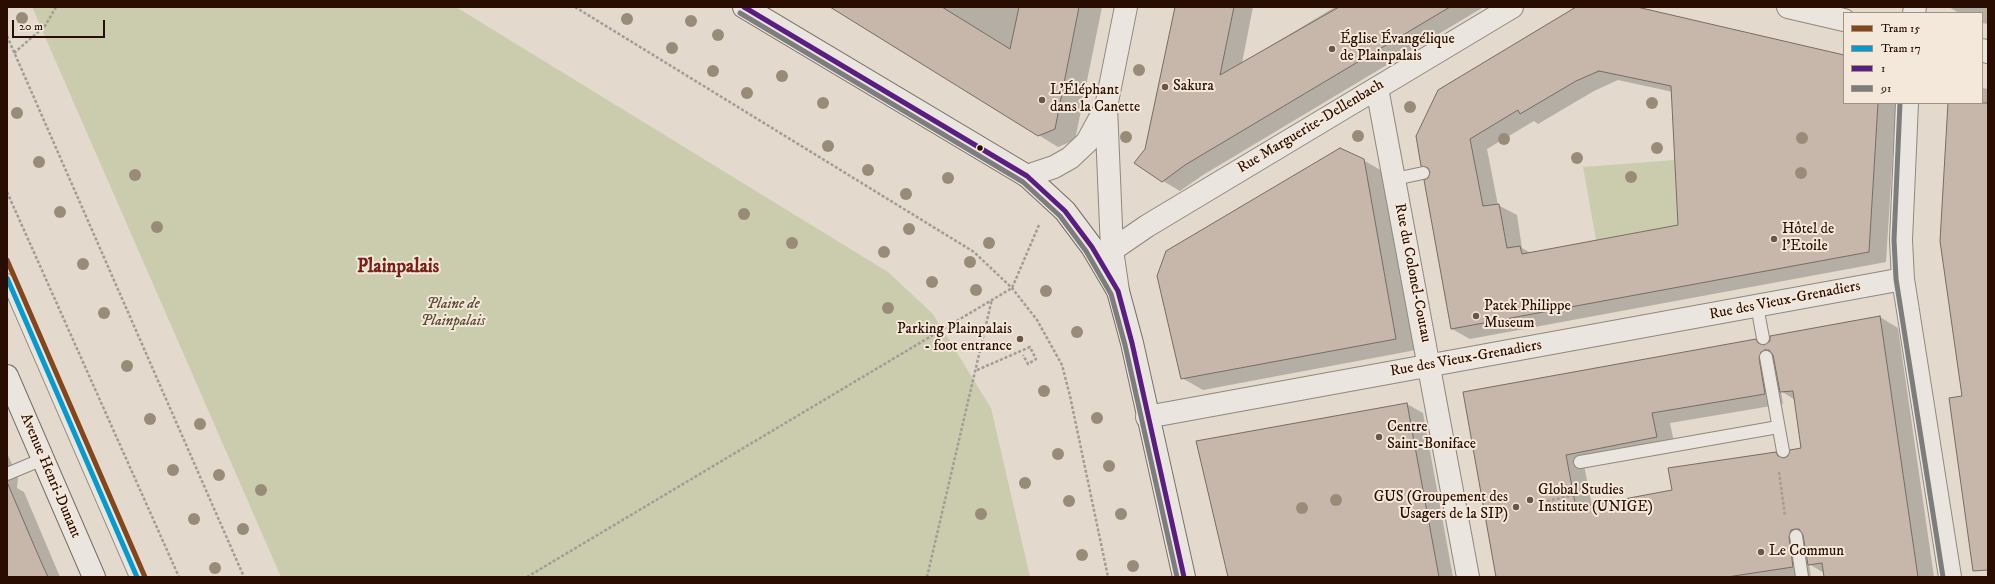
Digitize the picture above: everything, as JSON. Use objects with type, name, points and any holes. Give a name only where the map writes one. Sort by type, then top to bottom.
[{"type":"street","points":[[744,7],[1027,176],[1065,211],[1092,247],[1118,291]]},
{"type":"street","points":[[1126,7],[1106,108],[1112,250],[1118,291],[1132,343],[1184,577]]},
{"type":"street","name":"Rue Marguerite-Dellenbach","points":[[1112,250],[1147,226],[1512,7]]},
{"type":"street","points":[[1788,7],[1843,20]]},
{"type":"street","name":"Rue du Colonel-Coutau","points":[[1377,88],[1468,577]]},
{"type":"street","points":[[1907,104],[1901,240],[1903,279],[1950,577]]},
{"type":"street","points":[[1027,176],[1054,167],[1070,158],[1087,142],[1106,108]]},
{"type":"street","name":"Rue des Vieux-Grenadiers","points":[[1148,417],[1903,279]]},
{"type":"street","name":"Avenue Henri-Dunant","points":[[7,376],[94,577]]},
{"type":"lane","points":[[1395,179],[1423,173]]},
{"type":"lane","points":[[7,280],[136,577]]},
{"type":"lane","points":[[1757,306],[1763,338]]},
{"type":"lane","points":[[1766,357],[1783,451]]},
{"type":"lane","points":[[1580,462],[1778,427]]},
{"type":"lane","points":[[7,474],[43,459]]},
{"type":"lane","points":[[1796,536],[1802,577]]},
{"type":"path","points":[[14,53],[45,26],[56,7]]},
{"type":"path","points":[[575,7],[974,252],[1012,288],[1037,320],[1062,365],[1070,396],[1108,577]]},
{"type":"path","points":[[7,36],[244,577]]},
{"type":"path","points":[[7,192],[178,577]]},
{"type":"path","points":[[527,577],[1012,288],[1033,238]]},
{"type":"path","points":[[927,577],[977,370],[992,299]]},
{"type":"path","points":[[977,370],[1030,347],[1036,359],[1028,364],[1023,355]]},
{"type":"path","points":[[1547,501],[1584,493],[1580,462]]},
{"type":"green space","name":"Plaine de Plainpalais","points":[[32,7],[456,7],[888,272],[933,314],[991,408],[1030,577],[281,577]]},
{"type":"green space","points":[[1675,160],[1678,225],[1596,240],[1583,167]]},
{"type":"building","points":[[830,7],[942,7],[1010,49],[1019,7],[1079,7],[1055,129],[1038,136]]},
{"type":"building","points":[[1175,7],[1234,7],[1220,75],[1339,7],[1450,7],[1185,165],[1162,182],[1134,163],[1145,149]]},
{"type":"building","points":[[1576,7],[1637,7],[1843,55],[1843,104],[1878,104],[1869,252],[1451,329],[1424,180],[1428,178],[1430,172],[1428,168],[1421,166],[1416,136],[1438,90]],"holes":[[[1599,71],[1671,86],[1678,225],[1522,254],[1520,246],[1507,248],[1499,204],[1483,206],[1470,139],[1518,110],[1520,114],[1576,81]]]},
{"type":"building","points":[[1988,103],[1988,570],[1973,571],[1949,398],[1962,396],[1940,241],[1948,104]]},
{"type":"building","points":[[1340,148],[1364,159],[1396,339],[1181,379],[1157,276],[1166,251]]},
{"type":"building","points":[[1880,316],[1918,577],[1824,577],[1822,563],[1808,565],[1803,535],[1799,529],[1795,529],[1791,530],[1789,537],[1793,567],[1727,577],[1496,577],[1463,392],[1756,339],[1758,343],[1764,345],[1770,341],[1770,336]],"holes":[[[1769,350],[1773,355],[1780,392],[1793,391],[1801,448],[1790,450],[1788,456],[1784,458],[1778,456],[1776,452],[1668,468],[1672,490],[1576,508],[1566,455],[1657,437],[1652,413],[1765,394],[1759,358],[1761,352]]]},
{"type":"building","points":[[1407,403],[1439,577],[1228,577],[1196,441]]},
{"type":"building","points":[[7,482],[39,557],[48,577],[7,577]]},
{"type":"tram line","name":"15","points":[[7,260],[145,577]]},
{"type":"tram line","name":"17","points":[[7,278],[137,577]]},
{"type":"transit line","name":"1","points":[[744,7],[1027,176],[1065,211],[1092,247],[1118,291],[1132,343],[1184,577]]},
{"type":"transit line","name":"91","points":[[740,13],[1023,182],[1060,216],[1086,251],[1111,294],[1125,345],[1177,577]]},
{"type":"transit line","name":"91","points":[[1900,104],[1894,240],[1896,279],[1943,577]]},
{"type":"place","name":"Église Évangélique de Plainpalais","points":[[1332,49]]},
{"type":"place","name":"Sakura","points":[[1165,87]]},
{"type":"place","name":"L'Éléphant dans la Canette","points":[[1042,100]]},
{"type":"place","name":"Hôtel de l'Etoile","points":[[1774,239]]},
{"type":"place","name":"Patek Philippe Museum","points":[[1476,316]]},
{"type":"place","name":"Parking Plainpalais - foot entrance","points":[[1020,339]]},
{"type":"place","name":"Centre Saint-Boniface","points":[[1379,437]]},
{"type":"place","name":"Global Studies Institute (UNIGE)","points":[[1530,500]]},
{"type":"place","name":"GUS (Groupement des Usagers de la SIP)","points":[[1516,507]]},
{"type":"place","name":"Le Commun","points":[[1761,552]]},
{"type":"district","name":"Plainpalais","points":[[398,268]]}]
